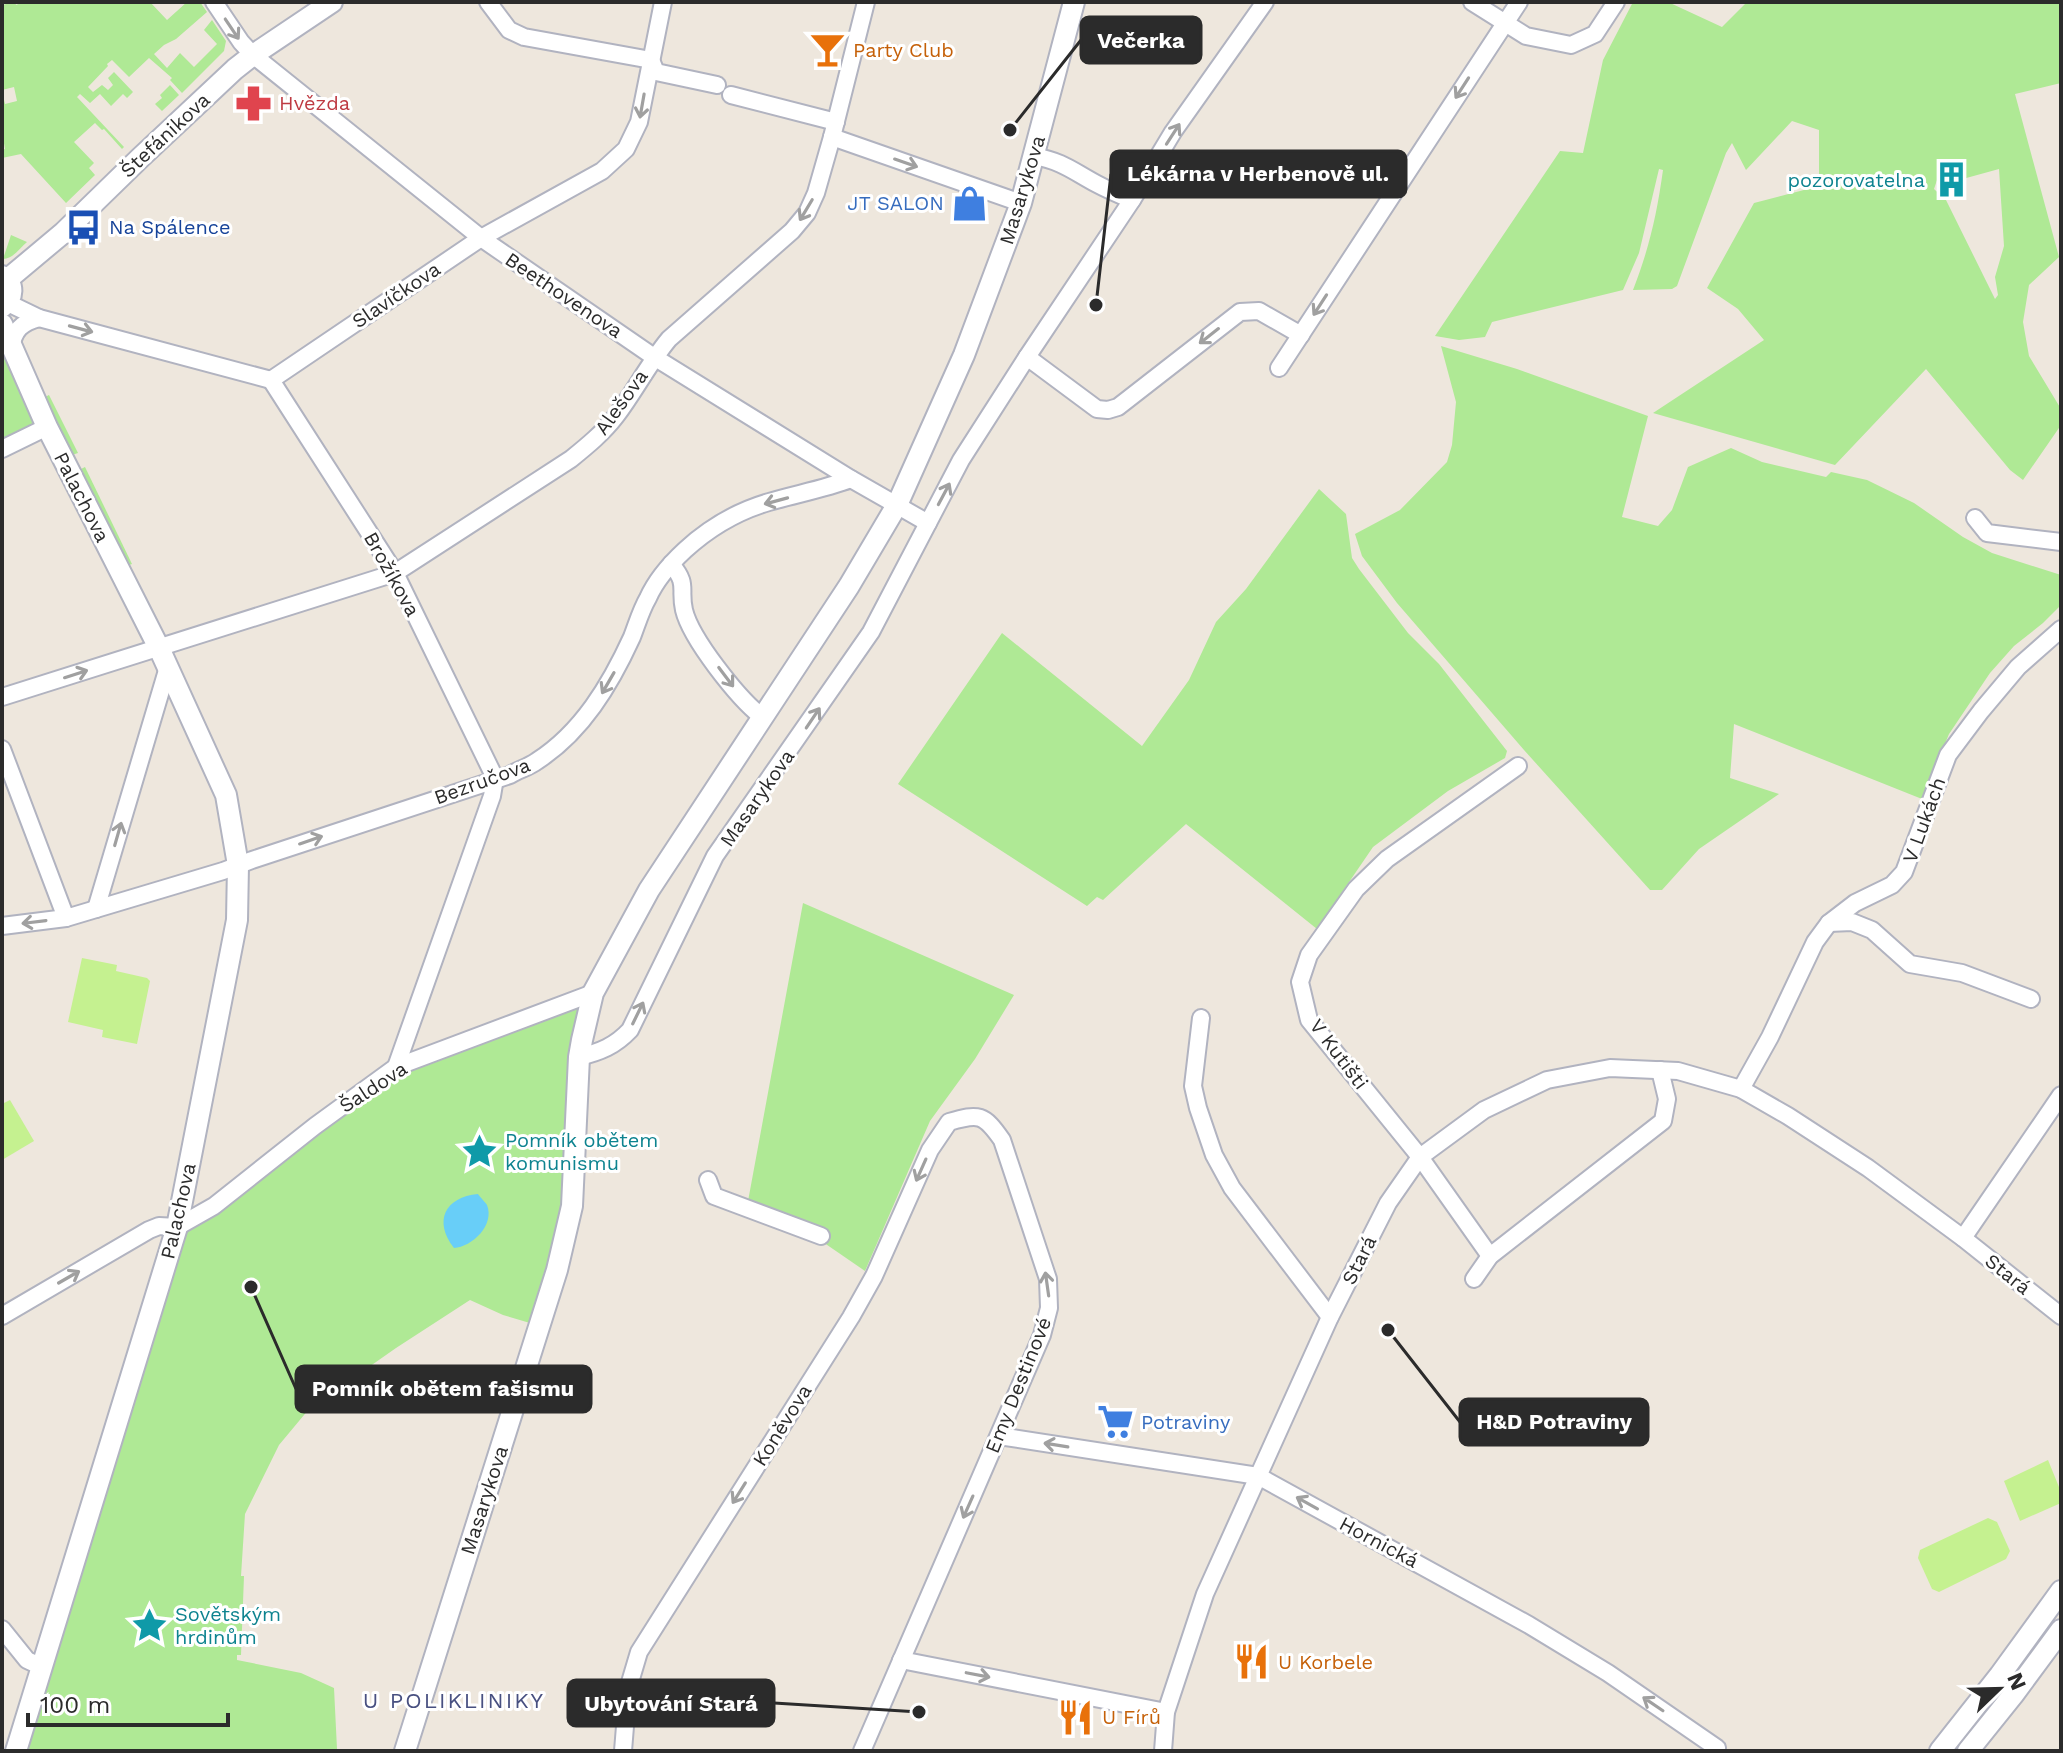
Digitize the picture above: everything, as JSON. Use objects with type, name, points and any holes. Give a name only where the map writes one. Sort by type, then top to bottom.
[{"type":"street","points":[[214,2],[253,55]]},
{"type":"street","name":"Štefánikova","points":[[5,277],[63,233],[171,128],[253,55],[332,2]]},
{"type":"street","points":[[488,2],[509,30],[524,37],[651,60],[656,72],[717,85]]},
{"type":"street","name":"Slavíčkova","points":[[271,380],[481,238],[602,171],[626,149],[639,122],[663,2]]},
{"type":"street","name":"Alešova","points":[[2,697],[395,573],[571,459],[597,438],[617,415],[669,339],[792,231],[807,213],[834,130],[866,2]]},
{"type":"street","name":"Masarykova","points":[[405,1751],[557,1270],[572,1206],[579,1057],[593,993],[649,890],[849,586],[897,505],[964,355],[1021,203],[1074,2]]},
{"type":"street","name":"Masarykova","points":[[579,1057],[618,1043],[630,1030],[715,856],[871,632],[961,460],[1132,200],[1173,132],[1265,2]]},
{"type":"street","points":[[1472,2],[1526,36],[1571,45],[1595,34],[1616,2]]},
{"type":"street","points":[[1279,368],[1519,2]]},
{"type":"street","name":"Beethovenova","points":[[253,55],[481,238],[654,357],[897,505]]},
{"type":"street","points":[[731,95],[834,130],[1021,203]]},
{"type":"street","points":[[1034,156],[1068,165],[1097,184],[1132,200]]},
{"type":"street","points":[[5,277],[11,285],[12,295],[5,305],[39,318],[271,380]]},
{"type":"street","points":[[1027,357],[1097,409],[1108,410],[1118,407],[1240,312],[1259,311],[1301,335]]},
{"type":"street","points":[[11,348],[20,325],[39,318]]},
{"type":"street","name":"Palachova","points":[[2,324],[47,427],[159,648],[226,795],[238,865],[237,920],[177,1227],[16,1751]]},
{"type":"street","name":"Brožíkova","points":[[271,380],[395,573],[495,778]]},
{"type":"street","points":[[2,449],[47,427]]},
{"type":"street","name":"Bezručova","points":[[2,926],[66,918],[223,871],[510,775],[537,761],[574,730],[597,703],[649,595],[671,564],[709,530],[736,515],[768,502],[851,479]]},
{"type":"street","points":[[897,505],[928,523]]},
{"type":"street","points":[[1975,518],[1987,533],[2061,542]]},
{"type":"street","points":[[671,564],[682,576],[684,610],[694,636],[747,705],[761,716]]},
{"type":"street","name":"V Lukách","points":[[1741,1089],[1770,1037],[1815,942],[1829,923],[1855,903],[1892,885],[1904,872],[1948,755],[2018,667],[2061,629]]},
{"type":"street","points":[[96,909],[168,667]]},
{"type":"street","points":[[2,749],[66,918]]},
{"type":"street","name":"V Kutišti","points":[[1490,1256],[1420,1157],[1309,1020],[1300,982],[1309,955],[1356,889],[1387,859],[1518,766]]},
{"type":"street","points":[[396,1067],[492,796],[495,778]]},
{"type":"street","points":[[1829,923],[1852,922],[1872,930],[1910,964],[1962,973],[2031,999]]},
{"type":"street","name":"Šaldova","points":[[2,1316],[149,1230],[159,1226],[177,1227],[214,1206],[396,1067],[593,993]]},
{"type":"street","points":[[1201,1018],[1193,1086],[1214,1155],[1232,1188],[1330,1317]]},
{"type":"street","name":"Stará","points":[[1163,1751],[1166,1712],[1205,1594],[1330,1317],[1388,1203],[1420,1157],[1484,1110],[1547,1080],[1610,1068],[1678,1071],[1741,1089],[1868,1168],[2061,1316]]},
{"type":"street","points":[[1474,1279],[1490,1256],[1663,1121],[1667,1099],[1660,1070]]},
{"type":"street","points":[[1963,1238],[2061,1095]]},
{"type":"street","name":"Emy Destinové","points":[[901,1660],[1042,1335],[1049,1308],[1048,1279],[1002,1140],[989,1122],[970,1116]]},
{"type":"street","name":"Koněvova","points":[[623,1751],[628,1689],[639,1652],[853,1313],[874,1276],[930,1150],[949,1122],[970,1116]]},
{"type":"street","points":[[708,1180],[714,1196],[821,1236]]},
{"type":"street","name":"Hornická","points":[[999,1436],[1258,1476],[1529,1625],[1608,1673],[1715,1750]]},
{"type":"street","points":[[1940,1751],[2061,1591]]},
{"type":"street","points":[[2,1629],[27,1660],[42,1667]]},
{"type":"street","points":[[1968,1751],[2061,1630]]},
{"type":"street","points":[[862,1751],[901,1660],[1166,1712]]},
{"type":"green space","points":[[15,2],[16,5],[23,2],[150,2],[167,20],[187,2],[200,2],[207,12],[154,54],[167,68],[180,53],[194,67],[217,44],[204,30],[212,20],[226,41],[224,51],[182,93],[170,80],[172,78],[149,58],[129,77],[112,60],[107,64],[88,87],[93,92],[102,85],[108,90],[113,85],[108,78],[114,72],[133,92],[127,98],[123,94],[111,106],[100,94],[90,103],[80,94],[77,97],[124,147],[122,149],[95,123],[74,142],[94,163],[89,168],[95,175],[66,203],[21,154],[2,158],[2,150],[5,149],[2,91],[5,104],[17,101],[14,87],[2,90],[2,5]]},
{"type":"green space","points":[[1633,2],[1668,2],[1722,27],[1747,2],[2061,2],[2061,83],[2015,94],[2059,257],[2029,285],[2023,322],[2029,356],[2061,409],[2061,425],[2023,480],[2010,470],[1926,369],[1835,465],[1653,413],[1764,340],[1738,309],[1707,288],[1754,203],[1819,186],[1819,130],[1792,121],[1746,170],[1732,143],[1677,286],[1672,289],[1633,290],[1655,216],[1663,170],[1659,169],[1639,253],[1623,290],[1492,322],[1485,337],[1459,340],[1435,336],[1560,151],[1583,153],[1603,60]],"holes":[[[1941,168],[1959,180],[1999,169],[2004,246],[1995,277],[1998,295],[1995,299],[1946,200],[1934,189]]]},
{"type":"green space","points":[[170,85],[179,95],[162,111],[155,104]]},
{"type":"green space","points":[[11,235],[27,242],[13,255],[3,259]]},
{"type":"green space","points":[[1441,346],[1517,369],[1648,416],[1622,517],[1658,526],[1672,510],[1688,467],[1731,448],[1762,462],[1826,477],[1831,472],[1867,480],[1914,503],[1992,553],[2061,575],[2061,605],[2014,646],[1990,673],[1949,734],[1922,799],[1734,724],[1730,778],[1779,794],[1699,849],[1662,890],[1650,890],[1397,603],[1362,556],[1355,534],[1400,510],[1447,462],[1452,445],[1456,402]]},
{"type":"green space","points":[[2,348],[35,421],[30,429],[2,442]]},
{"type":"green space","points":[[49,395],[78,453],[72,455],[43,398]]},
{"type":"green space","points":[[85,467],[132,564],[126,566],[79,470]]},
{"type":"green space","points":[[1319,489],[1346,514],[1352,558],[1359,569],[1507,751],[1505,758],[1448,791],[1373,847],[1317,929],[1186,824],[1103,900],[1097,897],[1087,906],[898,784],[1002,633],[1142,746],[1189,680],[1216,622],[1246,589]]},
{"type":"green space","points":[[803,903],[1014,995],[975,1059],[930,1121],[865,1271],[817,1238],[746,1212]]},
{"type":"green space","points":[[82,958],[117,965],[116,971],[150,981],[137,1044],[102,1037],[103,1030],[68,1022]]},
{"type":"green space","points":[[593,993],[572,1206],[540,1326],[503,1315],[470,1300],[309,1409],[279,1445],[245,1514],[241,1655],[237,1655],[237,1660],[301,1673],[334,1688],[337,1749],[341,1751],[16,1751],[177,1227],[396,1067]]},
{"type":"green space","points":[[10,1100],[34,1141],[2,1160],[2,1104]]},
{"type":"green space","points":[[2048,1460],[2061,1492],[2061,1503],[2020,1521],[2004,1481]]},
{"type":"green space","points":[[1988,1518],[1997,1522],[2010,1551],[2006,1559],[1939,1592],[1932,1589],[1918,1558],[1920,1550]]},
{"type":"water","points":[[478,1194],[489,1213],[485,1227],[468,1244],[454,1248],[444,1229],[446,1212],[457,1200]]},
{"type":"place","name":"Party Club","points":[[827,50]]},
{"type":"place","name":"Hvězda","points":[[253,103]]},
{"type":"place","name":"Večerka","points":[[1010,130]]},
{"type":"place","name":"pozorovatelna","points":[[1951,180]]},
{"type":"place","name":"JT SALON","points":[[970,203]]},
{"type":"place","name":"Na Spálence","points":[[83,227]]},
{"type":"place","name":"Lékárna v Herbenově ul.","points":[[1096,305]]},
{"type":"place","name":"Pomník obětem komunismu","points":[[479,1152]]},
{"type":"place","name":"Pomník obětem fašismu","points":[[251,1287]]},
{"type":"place","name":"H&D Potraviny","points":[[1388,1330]]},
{"type":"place","name":"Potraviny","points":[[1115,1422]]},
{"type":"place","name":"Sovětským hrdinům","points":[[149,1625]]},
{"type":"place","name":"U Korbele","points":[[1252,1662]]},
{"type":"place","name":"Ubytování Stará","points":[[919,1712]]},
{"type":"place","name":"U Fírů","points":[[1076,1717]]},
{"type":"district","name":"U POLIKLINIKY","points":[[454,1700]]}]
